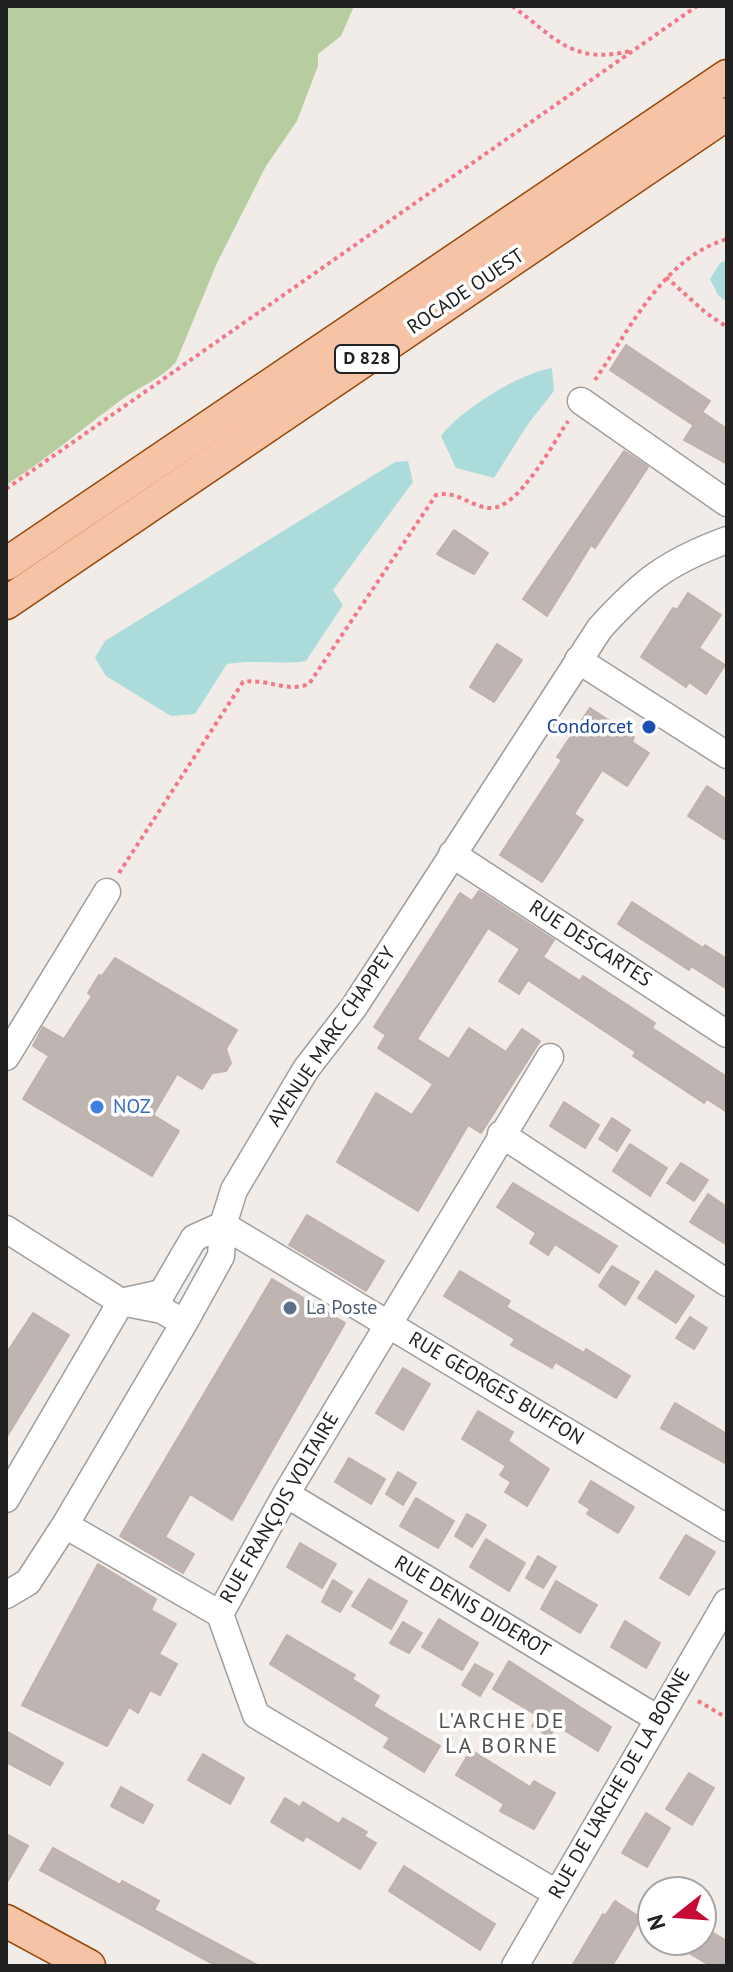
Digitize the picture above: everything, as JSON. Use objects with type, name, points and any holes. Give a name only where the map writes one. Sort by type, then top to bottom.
[{"type":"main road","name":"ROCADE OUEST","points":[[6,564],[727,76]]},
{"type":"main road","name":"ROCADE OUEST","points":[[6,603],[727,114]]},
{"type":"main road","points":[[6,1921],[74,1963]]},
{"type":"street","points":[[581,401],[727,503]]},
{"type":"street","name":"AVENUE MARC CHAPPEY","points":[[6,1595],[28,1582],[184,1323],[221,1256],[223,1225],[234,1190],[306,1069],[354,1007],[578,660],[600,628],[641,583],[685,555],[727,540]]},
{"type":"street","points":[[578,660],[727,755]]},
{"type":"street","name":"RUE DESCARTES","points":[[452,854],[727,1034]]},
{"type":"street","points":[[6,1057],[107,892]]},
{"type":"street","name":"RUE FRANÇOIS VOLTAIRE","points":[[550,1057],[286,1494],[220,1614],[256,1715],[556,1893]]},
{"type":"street","points":[[501,1134],[727,1283]]},
{"type":"street","points":[[6,1499],[121,1302],[162,1293],[194,1238],[223,1225]]},
{"type":"street","name":"RUE GEORGES BUFFON","points":[[223,1225],[727,1528]]},
{"type":"street","points":[[6,1229],[121,1302],[162,1310],[184,1323]]},
{"type":"street","name":"RUE DENIS DIDEROT","points":[[286,1494],[658,1719]]},
{"type":"street","points":[[65,1525],[220,1614]]},
{"type":"street","name":"RUE DE L'ARCHE DE LA BORNE","points":[[515,1966],[727,1602]]},
{"type":"path","points":[[512,6],[580,54],[603,57],[633,51]]},
{"type":"path","points":[[6,489],[697,6]]},
{"type":"path","points":[[107,892],[243,682],[257,679],[294,690],[309,684],[436,495],[449,492],[490,508],[509,503],[666,277],[710,244],[727,239]]},
{"type":"path","points":[[666,277],[706,313],[727,327]]},
{"type":"path","points":[[676,1688],[727,1718]]},
{"type":"green space","points":[[6,6],[354,6],[341,36],[318,54],[318,66],[297,121],[266,166],[217,263],[176,362],[6,485]]},
{"type":"water","points":[[727,260],[727,302],[718,295],[710,279],[720,263]]},
{"type":"water","points":[[552,368],[554,391],[528,424],[494,478],[456,468],[441,436],[450,426],[476,404],[508,385]]},
{"type":"water","points":[[408,461],[413,482],[333,590],[343,605],[306,661],[227,664],[195,714],[171,716],[106,676],[95,658],[105,641],[395,462]]},
{"type":"building","points":[[626,345],[710,401],[693,425],[610,370]]},
{"type":"building","points":[[702,412],[727,429],[727,464],[684,440]]},
{"type":"building","points":[[624,451],[648,467],[595,548],[591,545],[547,616],[523,599]]},
{"type":"building","points":[[454,530],[488,553],[474,574],[437,554]]},
{"type":"building","points":[[688,593],[721,615],[699,648],[725,665],[706,694],[689,682],[686,687],[641,657],[673,608],[677,610]]},
{"type":"building","points":[[497,644],[522,660],[494,702],[470,687]]},
{"type":"building","points":[[590,708],[634,737],[632,742],[649,753],[627,786],[602,770],[574,814],[583,820],[542,882],[500,855],[562,760],[557,757]]},
{"type":"building","points":[[707,786],[727,800],[727,841],[688,816]]},
{"type":"building","points":[[479,891],[554,940],[543,957],[580,981],[583,976],[655,1023],[652,1028],[727,1077],[727,1112],[707,1099],[704,1103],[633,1056],[636,1052],[528,980],[519,994],[499,981],[520,949],[488,928],[417,1039],[449,1059],[469,1028],[506,1052],[522,1029],[540,1041],[481,1133],[468,1125],[418,1211],[337,1162],[376,1093],[412,1115],[433,1084],[378,1048],[386,1035],[374,1027],[460,893],[472,901]]},
{"type":"building","points":[[632,902],[703,948],[705,945],[727,959],[727,989],[691,966],[689,970],[618,924]]},
{"type":"building","points":[[115,958],[237,1030],[226,1049],[231,1063],[226,1071],[212,1073],[202,1089],[177,1074],[153,1115],[179,1131],[152,1176],[23,1099],[49,1056],[33,1046],[43,1027],[64,1039],[92,996],[88,993],[99,975],[102,976]]},
{"type":"building","points":[[564,1102],[599,1125],[585,1148],[550,1126]]},
{"type":"building","points":[[612,1118],[630,1130],[617,1151],[599,1139]]},
{"type":"building","points":[[630,1144],[667,1168],[650,1196],[613,1171]]},
{"type":"building","points":[[681,1163],[708,1180],[694,1201],[667,1183]]},
{"type":"building","points":[[513,1183],[617,1246],[599,1273],[555,1244],[548,1255],[530,1243],[536,1233],[497,1207]]},
{"type":"building","points":[[708,1194],[727,1207],[727,1245],[690,1222]]},
{"type":"building","points":[[307,1215],[384,1261],[366,1291],[289,1245]]},
{"type":"building","points":[[612,1266],[639,1282],[625,1305],[599,1286]]},
{"type":"building","points":[[460,1271],[510,1301],[506,1307],[630,1376],[616,1398],[555,1362],[552,1368],[511,1345],[515,1339],[444,1296]]},
{"type":"building","points":[[656,1271],[694,1296],[676,1323],[638,1298]]},
{"type":"building","points":[[272,1279],[345,1323],[232,1520],[190,1494],[165,1537],[194,1554],[183,1573],[120,1536]]},
{"type":"building","points":[[33,1313],[69,1335],[6,1438],[6,1354]]},
{"type":"building","points":[[690,1317],[707,1328],[694,1349],[676,1338]]},
{"type":"building","points":[[403,1368],[430,1384],[403,1430],[376,1413]]},
{"type":"building","points":[[675,1403],[727,1434],[727,1464],[661,1428]]},
{"type":"building","points":[[478,1411],[513,1432],[508,1441],[549,1469],[527,1506],[505,1492],[511,1482],[500,1475],[506,1466],[462,1439]]},
{"type":"building","points":[[349,1458],[385,1479],[371,1504],[335,1482]]},
{"type":"building","points":[[398,1472],[416,1483],[403,1505],[386,1494]]},
{"type":"building","points":[[591,1481],[634,1507],[618,1533],[587,1514],[590,1509],[579,1502]]},
{"type":"building","points":[[416,1498],[454,1521],[438,1548],[400,1526]]},
{"type":"building","points":[[467,1514],[486,1525],[472,1547],[455,1536]]},
{"type":"building","points":[[686,1535],[715,1552],[689,1595],[660,1578]]},
{"type":"building","points":[[486,1539],[525,1563],[509,1591],[470,1567]]},
{"type":"building","points":[[300,1543],[336,1564],[322,1588],[287,1567]]},
{"type":"building","points":[[538,1556],[556,1567],[543,1588],[526,1578]]},
{"type":"building","points":[[98,1564],[156,1599],[151,1610],[176,1624],[159,1654],[177,1664],[160,1695],[150,1690],[138,1713],[129,1707],[107,1746],[22,1705]]},
{"type":"building","points":[[369,1579],[407,1601],[391,1629],[352,1606]]},
{"type":"building","points":[[333,1580],[352,1592],[340,1612],[322,1602]]},
{"type":"building","points":[[556,1581],[597,1605],[580,1633],[541,1609]]},
{"type":"building","points":[[439,1619],[478,1643],[462,1670],[422,1647]]},
{"type":"building","points":[[625,1621],[660,1643],[646,1668],[611,1647]]},
{"type":"building","points":[[403,1622],[422,1633],[409,1653],[390,1643]]},
{"type":"building","points":[[287,1635],[355,1675],[352,1679],[379,1696],[373,1706],[440,1746],[424,1772],[384,1747],[390,1738],[270,1664]]},
{"type":"building","points":[[509,1661],[611,1727],[598,1751],[556,1725],[550,1737],[532,1726],[538,1716],[493,1689]]},
{"type":"building","points":[[475,1664],[493,1674],[480,1696],[462,1685]]},
{"type":"building","points":[[6,1731],[63,1763],[50,1785],[6,1762]]},
{"type":"building","points":[[471,1750],[530,1787],[534,1781],[555,1793],[534,1829],[500,1811],[504,1804],[456,1775]]},
{"type":"building","points":[[203,1754],[244,1778],[230,1804],[188,1780]]},
{"type":"building","points":[[689,1773],[714,1788],[692,1825],[666,1809]]},
{"type":"building","points":[[121,1787],[153,1805],[143,1823],[111,1806]]},
{"type":"building","points":[[285,1798],[300,1807],[303,1802],[339,1824],[343,1818],[367,1832],[364,1836],[376,1843],[360,1869],[306,1836],[303,1841],[271,1822]]},
{"type":"building","points":[[646,1813],[670,1828],[647,1867],[622,1853]]},
{"type":"building","points":[[6,1834],[28,1846],[6,1884]]},
{"type":"building","points":[[53,1848],[120,1885],[122,1881],[159,1901],[154,1910],[259,1966],[217,1966],[40,1870]]},
{"type":"building","points":[[404,1866],[495,1924],[480,1950],[389,1891]]},
{"type":"building","points":[[615,1901],[637,1915],[637,1925],[612,1966],[572,1966],[603,1914],[605,1916]]},
{"type":"building","points":[[717,1935],[727,1941],[727,1966],[711,1966],[694,1956],[717,1956]]},
{"type":"place","name":"Condorcet","points":[[649,727]]},
{"type":"place","name":"NOZ","points":[[97,1107]]},
{"type":"place","name":"La Poste","points":[[290,1308]]},
{"type":"district","name":"L'ARCHE DE LA BORNE","points":[[502,1734]]}]
